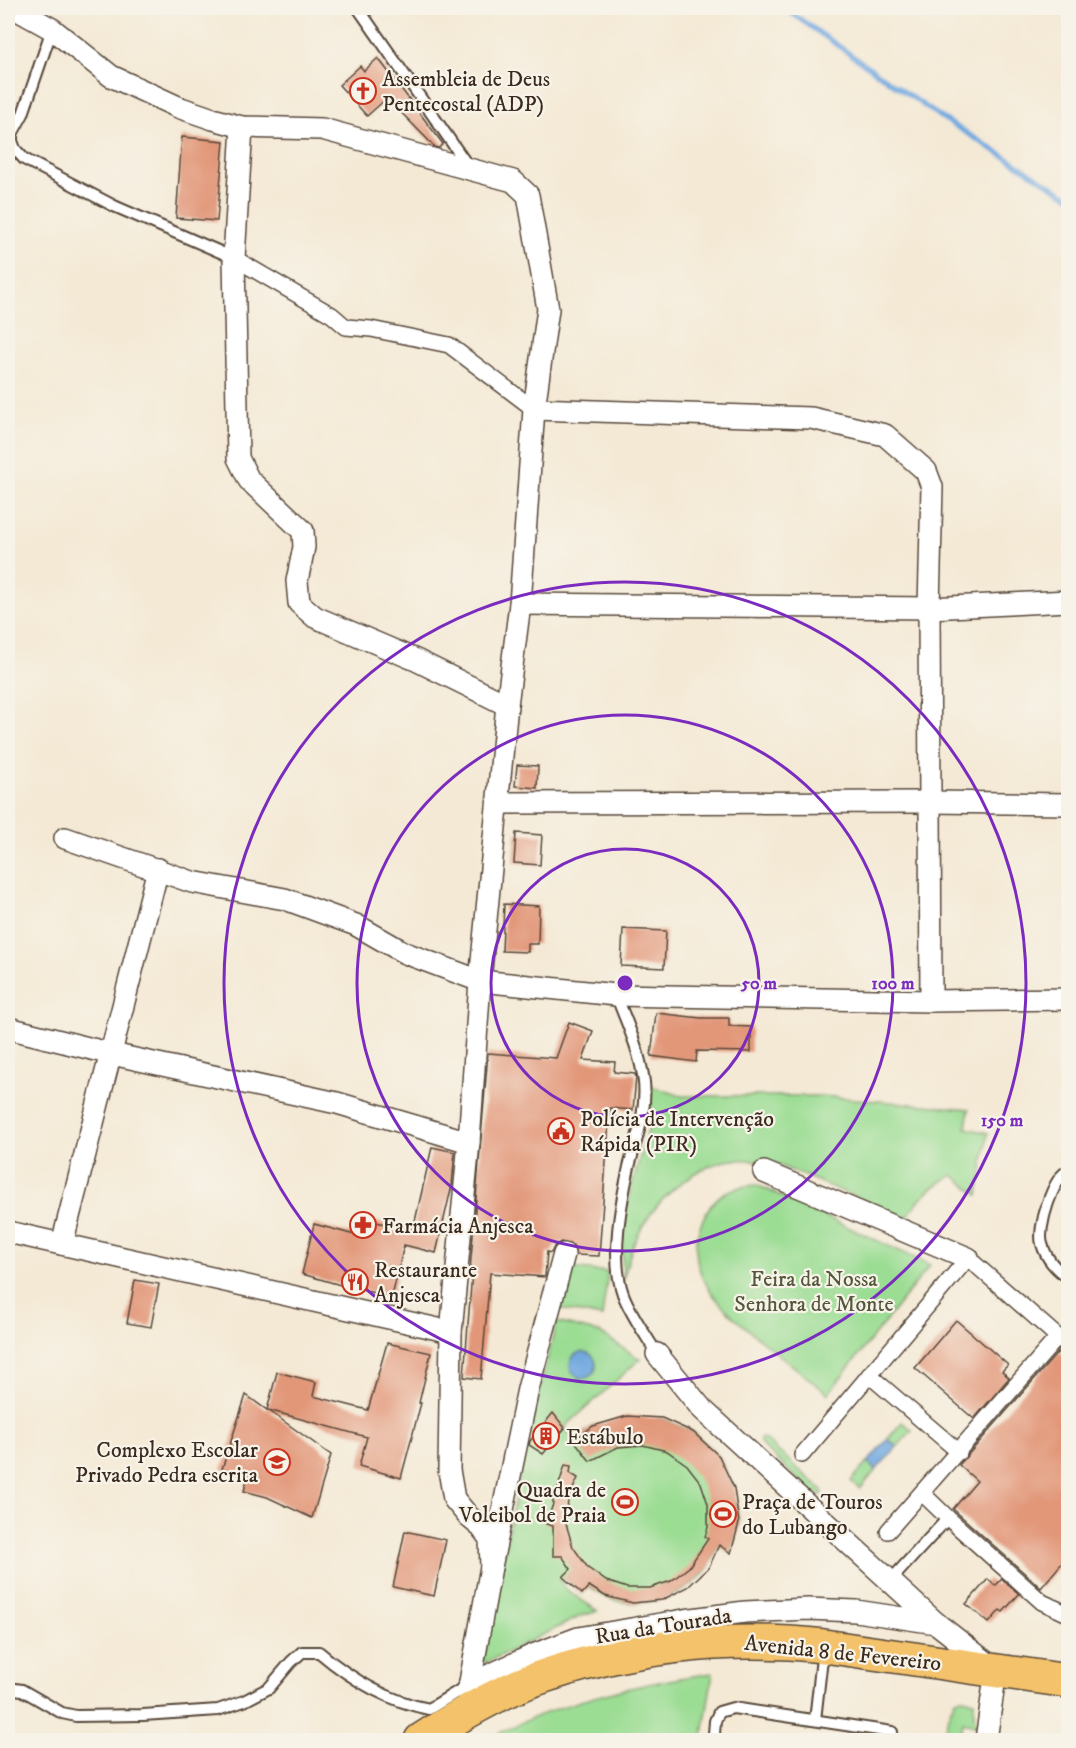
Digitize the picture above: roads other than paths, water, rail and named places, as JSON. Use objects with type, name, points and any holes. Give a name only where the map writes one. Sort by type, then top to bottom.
[{"type":"main road","name":"Avenida 8 de Fevereiro","points":[[421,1740],[467,1699],[565,1669],[655,1649],[735,1641],[791,1642],[1068,1681]]},
{"type":"street","points":[[14,8],[51,29],[111,76],[178,107],[242,127],[322,129],[513,181],[528,195],[548,309],[534,409],[520,604],[507,705],[480,981],[469,1142],[452,1332],[449,1470],[454,1499],[490,1539],[490,1567]]},
{"type":"street","points":[[242,127],[234,258],[238,458],[249,480],[303,531],[304,548],[297,581],[299,603],[315,617],[416,660],[507,705]]},
{"type":"street","points":[[234,258],[332,315],[345,327],[371,329],[449,345],[534,409],[811,418],[885,435],[926,471],[932,487],[929,608],[931,1001]]},
{"type":"street","points":[[520,604],[929,608],[1068,602]]},
{"type":"street","points":[[499,803],[1068,804]]},
{"type":"street","points":[[65,838],[192,882],[285,899],[356,925],[405,953],[480,981],[616,995],[931,1001],[1068,999]]},
{"type":"street","points":[[62,1244],[158,869]]},
{"type":"street","points":[[8,1028],[112,1054],[337,1103],[469,1142]]},
{"type":"street","points":[[764,1172],[968,1258],[1063,1342],[888,1531]]},
{"type":"street","points":[[8,1232],[452,1332]]},
{"type":"street","points":[[467,1699],[490,1567],[528,1389],[564,1254]]},
{"type":"street","points":[[802,1455],[968,1258]]},
{"type":"street","points":[[657,1354],[702,1409],[936,1623],[996,1670],[986,1740]]},
{"type":"street","points":[[869,1375],[959,1452]]},
{"type":"street","points":[[922,1493],[1042,1602],[1068,1614]]},
{"type":"street","name":"Rua da Tourada","points":[[467,1699],[533,1655],[578,1638],[684,1620],[745,1612],[808,1610],[856,1611],[936,1623]]},
{"type":"lane","points":[[358,8],[470,169]]},
{"type":"lane","points":[[51,29],[22,114],[12,135],[15,149],[24,159],[114,206],[234,258]]},
{"type":"lane","points":[[616,995],[637,1048],[644,1083],[640,1133],[630,1166],[619,1220],[618,1276],[624,1295],[657,1354]]},
{"type":"lane","points":[[1068,1171],[1063,1174],[1051,1193],[1042,1223],[1041,1243],[1050,1261],[1068,1277]]},
{"type":"lane","points":[[891,1580],[948,1518]]},
{"type":"lane","points":[[815,1720],[824,1646]]},
{"type":"lane","points":[[8,1688],[22,1690],[62,1713],[76,1716],[218,1710],[244,1701],[268,1688],[302,1652],[320,1652],[335,1666],[369,1689],[408,1705],[429,1709],[467,1699]]},
{"type":"lane","points":[[714,1734],[719,1712],[727,1708],[892,1732]]},
{"type":"water","points":[[583,1352],[592,1356],[596,1365],[592,1374],[583,1378],[574,1374],[570,1365],[574,1356]]},
{"type":"water","points":[[888,1439],[897,1447],[876,1470],[868,1462]]},
{"type":"waterway","points":[[784,8],[939,116],[1068,196]]},
{"type":"place","name":"Assembleia de Deus Pentecostal (ADP)","points":[[363,91]]},
{"type":"place","name":"Polícia de Intervenção Rápida (PIR)","points":[[561,1131]]},
{"type":"place","name":"Farmácia Anjesca","points":[[363,1225]]},
{"type":"place","name":"Restaurante Anjesca","points":[[355,1282]]},
{"type":"place","name":"Estábulo","points":[[546,1436]]},
{"type":"place","name":"Complexo Escolar Privado Pedra escrita","points":[[277,1462]]},
{"type":"place","name":"Quadra de Voleibol de Praia","points":[[625,1502]]},
{"type":"place","name":"Praça de Touros do Lubango","points":[[723,1514]]},
{"type":"park label","name":"Feira da Nossa Senhora de Monte","points":[[814,1290]]}]
